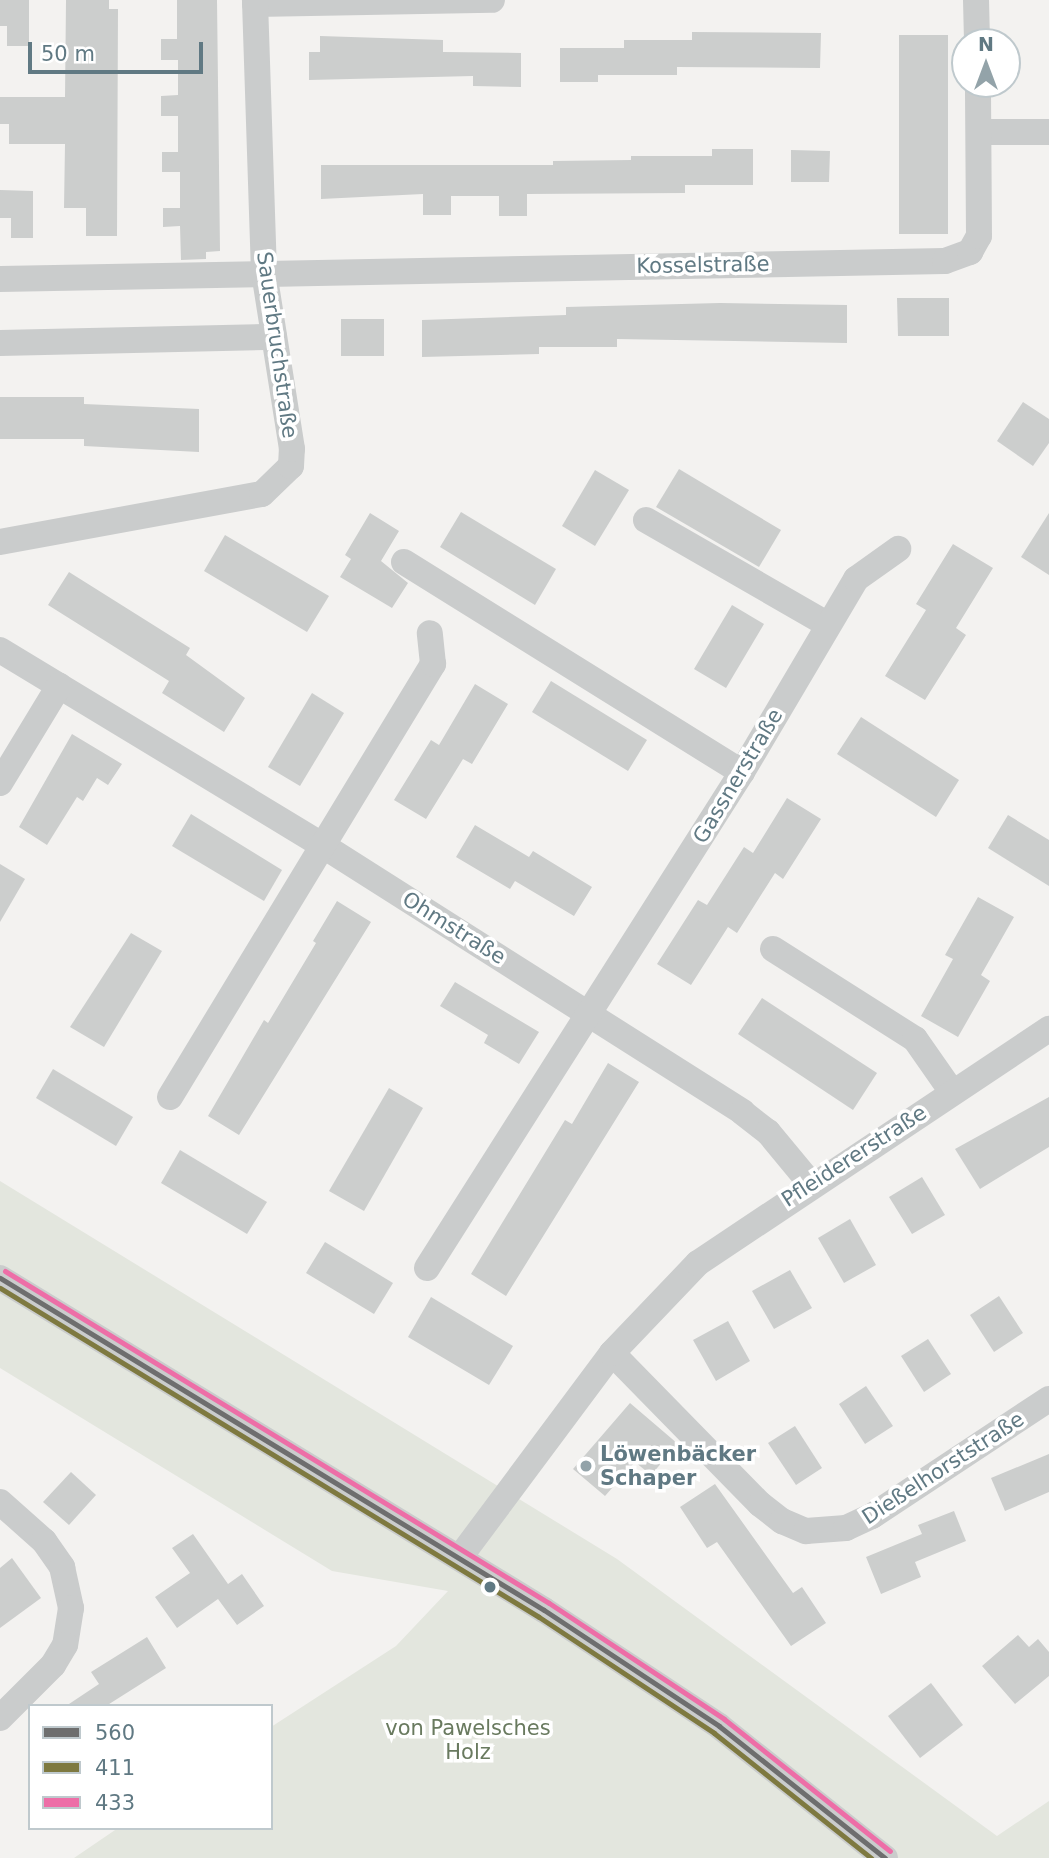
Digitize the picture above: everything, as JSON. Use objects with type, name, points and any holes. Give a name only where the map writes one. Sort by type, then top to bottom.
[{"type":"street","points":[[255,2],[492,0]]},
{"type":"street","points":[[976,0],[977,28]]},
{"type":"street","name":"Sauerbruchstraße","points":[[0,542],[262,494],[280,482],[290,467],[292,449],[264,273],[255,2]]},
{"type":"street","name":"Kosselstraße","points":[[0,279],[945,261],[970,252],[979,236],[979,98]]},
{"type":"street","points":[[980,132],[1049,132]]},
{"type":"street","points":[[0,344],[274,337]]},
{"type":"street","points":[[646,520],[828,624]]},
{"type":"street","name":"Gassnerstraße","points":[[586,1012],[742,772],[856,579],[898,549]]},
{"type":"street","points":[[404,562],[742,772]]},
{"type":"street","points":[[170,1097],[433,664],[430,633]]},
{"type":"street","name":"Ohmstraße","points":[[0,650],[322,845],[742,1112],[768,1132],[811,1184]]},
{"type":"street","points":[[0,783],[60,686]]},
{"type":"street","points":[[773,948],[915,1039],[952,1092]]},
{"type":"street","points":[[427,1268],[586,1012]]},
{"type":"street","name":"Pfleidererstraße","points":[[460,1557],[612,1353],[698,1263],[811,1184],[1049,1028]]},
{"type":"street","points":[[0,1278],[460,1557],[719,1726],[885,1858]]},
{"type":"street","name":"Dießelhorststraße","points":[[612,1353],[760,1504],[782,1521],[806,1531],[846,1528],[872,1516],[1049,1399]]},
{"type":"street","points":[[0,1502],[44,1541],[62,1567],[71,1608],[65,1646],[53,1665],[0,1718]]},
{"type":"green space","name":"von Pawelsches Holz","points":[[0,1181],[617,1559],[997,1836],[1049,1801],[1049,1858],[74,1858],[115,1830],[273,1830],[273,1726],[396,1646],[448,1591],[332,1571],[0,1368]]},
{"type":"building","points":[[0,0],[29,0],[29,46],[7,46],[7,26],[0,26]]},
{"type":"building","points":[[66,0],[109,0],[109,9],[118,9],[117,236],[86,236],[86,208],[64,208],[65,144],[9,144],[9,124],[0,124],[0,97],[65,97]]},
{"type":"building","points":[[177,0],[217,0],[220,251],[206,252],[206,259],[181,260],[180,226],[163,227],[163,208],[180,208],[180,172],[162,172],[162,152],[178,152],[178,116],[161,116],[161,96],[178,95],[178,60],[161,60],[161,39],[177,39]]},
{"type":"building","points":[[692,32],[821,33],[820,68],[677,67],[677,75],[598,75],[598,82],[560,82],[560,48],[624,48],[624,40],[692,40]]},
{"type":"building","points":[[899,35],[948,35],[948,234],[899,234]]},
{"type":"building","points":[[320,36],[443,40],[443,52],[521,53],[521,87],[473,86],[473,76],[309,80],[309,52],[320,52]]},
{"type":"building","points":[[712,149],[753,149],[753,185],[685,185],[685,193],[527,194],[527,216],[499,216],[499,196],[451,196],[451,215],[423,215],[423,194],[321,199],[321,165],[553,165],[553,161],[631,160],[631,156],[712,156]]},
{"type":"building","points":[[791,150],[830,151],[829,182],[791,182]]},
{"type":"building","points":[[0,190],[33,191],[33,238],[11,238],[11,218],[0,218]]},
{"type":"building","points":[[897,298],[949,298],[949,336],[898,336]]},
{"type":"building","points":[[720,303],[847,305],[847,343],[617,339],[617,347],[539,347],[539,354],[422,357],[422,320],[566,315],[566,307]]},
{"type":"building","points":[[341,319],[384,319],[384,356],[341,356]]},
{"type":"building","points":[[0,397],[84,397],[84,404],[199,409],[199,452],[84,446],[84,439],[0,439]]},
{"type":"building","points":[[1023,402],[1049,419],[1049,443],[1033,466],[997,441]]},
{"type":"building","points":[[679,469],[781,530],[759,567],[656,507]]},
{"type":"building","points":[[595,470],[629,490],[595,546],[562,526]]},
{"type":"building","points":[[461,512],[556,569],[535,605],[440,547]]},
{"type":"building","points":[[370,513],[399,531],[381,561],[408,583],[392,608],[340,577],[351,559],[345,555]]},
{"type":"building","points":[[1049,513],[1049,575],[1021,557]]},
{"type":"building","points":[[225,535],[329,596],[307,632],[204,571]]},
{"type":"building","points":[[953,544],[993,568],[956,628],[966,635],[925,700],[885,676],[926,610],[916,604]]},
{"type":"building","points":[[69,572],[190,648],[186,655],[245,698],[224,732],[162,693],[169,681],[48,605]]},
{"type":"building","points":[[732,605],[764,624],[726,688],[694,669]]},
{"type":"building","points":[[551,681],[647,740],[628,771],[532,712]]},
{"type":"building","points":[[475,684],[508,704],[472,764],[463,759],[426,819],[394,800],[431,740],[439,745]]},
{"type":"building","points":[[312,693],[344,713],[300,786],[268,767]]},
{"type":"building","points":[[861,717],[959,780],[936,817],[837,754]]},
{"type":"building","points":[[72,734],[122,764],[108,785],[97,778],[83,801],[77,797],[47,845],[19,827]]},
{"type":"building","points":[[787,798],[821,819],[783,879],[775,873],[737,933],[728,927],[691,985],[657,964],[698,900],[707,905],[744,847],[753,853]]},
{"type":"building","points":[[191,814],[282,870],[264,901],[172,846]]},
{"type":"building","points":[[1008,815],[1049,840],[1049,886],[988,848]]},
{"type":"building","points":[[475,825],[529,857],[533,851],[592,887],[574,916],[515,881],[510,889],[456,857]]},
{"type":"building","points":[[0,864],[25,879],[0,922]]},
{"type":"building","points":[[978,897],[1014,917],[981,975],[990,981],[958,1037],[921,1016],[953,959],[945,955]]},
{"type":"building","points":[[337,901],[371,922],[239,1135],[208,1116],[264,1020],[268,1023],[316,943],[313,941]]},
{"type":"building","points":[[131,933],[162,951],[104,1047],[70,1027]]},
{"type":"building","points":[[455,982],[539,1032],[519,1064],[484,1043],[488,1035],[440,1006]]},
{"type":"building","points":[[762,998],[877,1073],[853,1110],[738,1034]]},
{"type":"building","points":[[608,1063],[639,1082],[506,1296],[471,1274],[565,1120],[572,1124]]},
{"type":"building","points":[[53,1069],[133,1117],[116,1146],[36,1098]]},
{"type":"building","points":[[389,1088],[423,1108],[364,1211],[329,1191]]},
{"type":"building","points":[[1049,1097],[1049,1147],[980,1189],[955,1149]]},
{"type":"building","points":[[180,1150],[267,1202],[247,1234],[161,1183]]},
{"type":"building","points":[[922,1177],[945,1215],[912,1234],[889,1197]]},
{"type":"building","points":[[850,1219],[876,1265],[844,1283],[818,1238]]},
{"type":"building","points":[[325,1242],[393,1283],[374,1314],[306,1273]]},
{"type":"building","points":[[790,1270],[812,1308],[774,1329],[752,1291]]},
{"type":"building","points":[[999,1296],[1023,1333],[994,1352],[970,1315]]},
{"type":"building","points":[[431,1297],[513,1346],[489,1385],[408,1337]]},
{"type":"building","points":[[728,1321],[750,1361],[716,1381],[693,1340]]},
{"type":"building","points":[[928,1339],[951,1374],[924,1392],[901,1356]]},
{"type":"building","points":[[866,1386],[893,1426],[865,1444],[839,1404]]},
{"type":"building","points":[[630,1403],[678,1444],[651,1475],[635,1462],[605,1496],[573,1469]]},
{"type":"building","points":[[795,1426],[822,1468],[796,1485],[768,1443]]},
{"type":"building","points":[[1049,1454],[1049,1492],[1005,1511],[991,1478]]},
{"type":"building","points":[[71,1472],[96,1495],[69,1525],[43,1502]]},
{"type":"building","points":[[715,1484],[793,1593],[802,1587],[826,1623],[791,1646],[717,1542],[707,1548],[680,1507]]},
{"type":"building","points":[[954,1511],[966,1541],[915,1562],[921,1577],[881,1594],[866,1557],[922,1534],[918,1525]]},
{"type":"building","points":[[193,1534],[228,1584],[242,1574],[264,1606],[237,1625],[218,1599],[177,1628],[155,1597],[190,1573],[172,1548]]},
{"type":"building","points":[[12,1558],[41,1598],[0,1628],[0,1568]]},
{"type":"building","points":[[1018,1635],[1029,1647],[1038,1639],[1049,1652],[1049,1676],[1015,1704],[982,1666]]},
{"type":"building","points":[[147,1637],[166,1668],[109,1704],[69,1704],[99,1684],[91,1672]]},
{"type":"building","points":[[931,1683],[963,1725],[920,1758],[888,1716]]},
{"type":"transit line","name":"433","points":[[5,1271],[549,1603],[724,1719],[890,1851]]},
{"type":"transit line","name":"560","points":[[0,1278],[544,1610],[719,1726],[885,1858]]},
{"type":"transit line","name":"411","points":[[0,1288],[539,1617],[714,1733],[871,1858]]},
{"type":"place","name":"Löwenbäcker Schaper","points":[[586,1466]]}]
